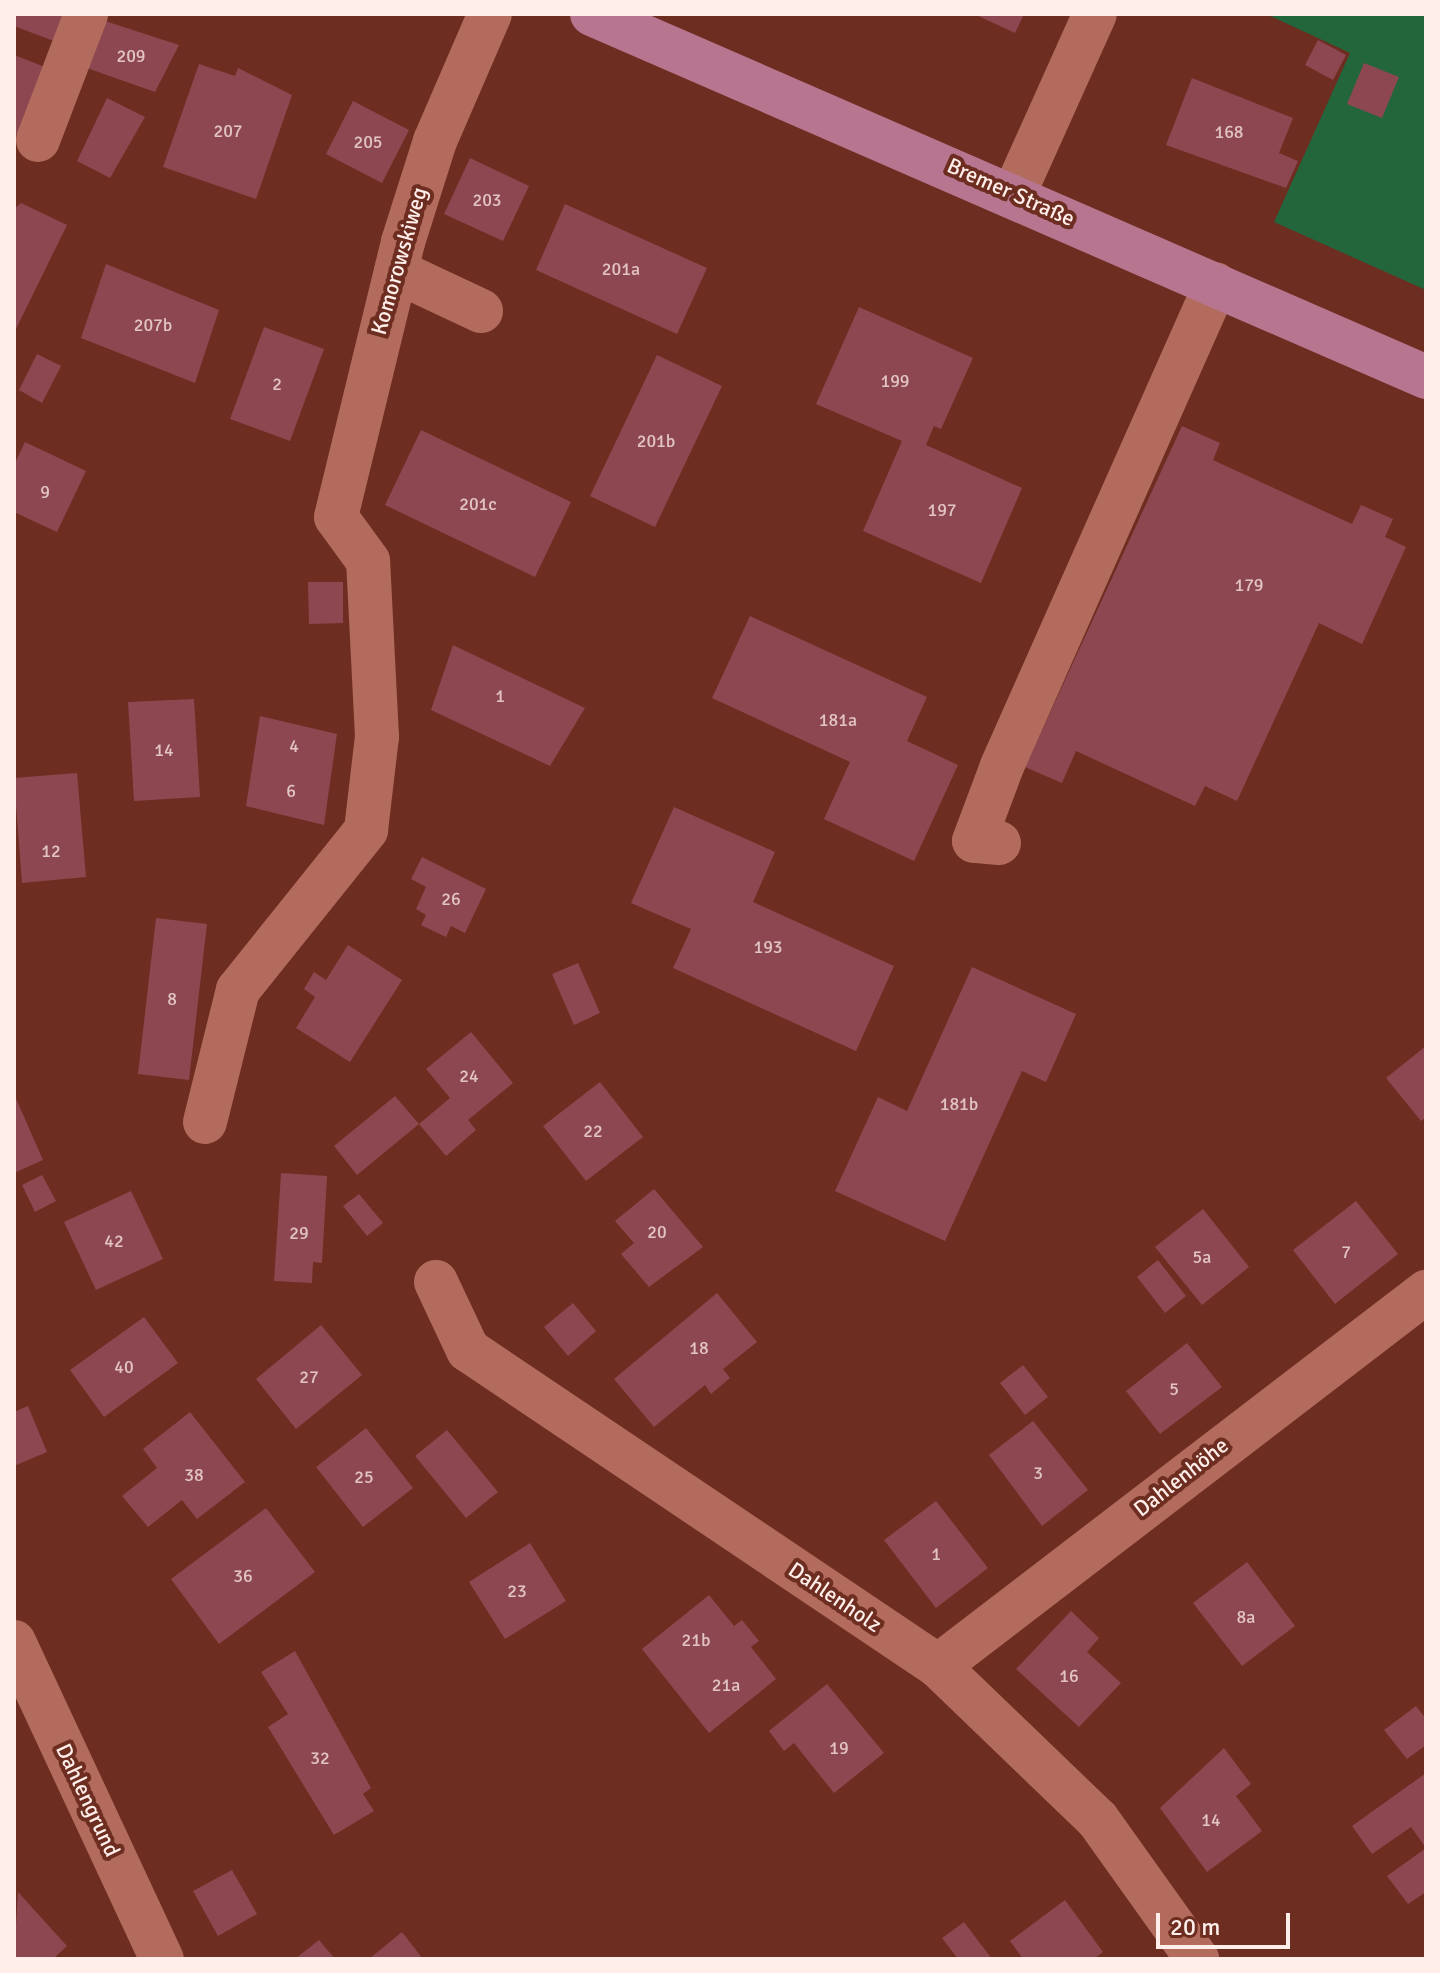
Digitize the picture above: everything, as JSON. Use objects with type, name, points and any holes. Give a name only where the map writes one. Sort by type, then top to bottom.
[{"type":"main road","name":"Bremer Straße","points":[[592,14],[1014,194],[1426,377]]},
{"type":"street","points":[[38,140],[86,14]]},
{"type":"street","name":"Komorowskiweg","points":[[205,1122],[238,990],[366,830],[377,737],[368,561],[336,517],[396,271],[435,141],[490,14]]},
{"type":"street","points":[[1014,194],[1095,14]]},
{"type":"street","points":[[396,271],[481,311]]},
{"type":"street","points":[[999,843],[974,841],[1002,766],[1216,284]]},
{"type":"street","name":"Dahlenholz","points":[[436,1282],[468,1350],[938,1666],[1098,1820],[1181,1953]]},
{"type":"street","name":"Dahlenhöhe","points":[[938,1666],[1426,1292]]},
{"type":"street","name":"Dahlengrund","points":[[14,1642],[162,1959]]},
{"type":"green space","points":[[1266,14],[1426,14],[1426,290],[1274,222],[1350,53]]},
{"type":"building","points":[[14,14],[64,14],[54,41],[14,26]]},
{"type":"building","points":[[974,14],[1024,14],[1015,33]]},
{"type":"building","points":[[102,20],[179,45],[155,92],[84,67]]},
{"type":"building","points":[[1318,40],[1346,55],[1333,80],[1305,65]]},
{"type":"building","points":[[14,55],[45,67],[18,135],[14,134]]},
{"type":"building","points":[[1364,63],[1399,77],[1382,118],[1347,104]]},
{"type":"building","points":[[199,64],[235,76],[238,68],[292,95],[256,199],[163,167]]},
{"type":"building","points":[[1192,78],[1293,118],[1279,153],[1298,161],[1286,188],[1166,145]]},
{"type":"building","points":[[107,98],[145,117],[110,178],[77,161]]},
{"type":"building","points":[[353,101],[409,130],[382,183],[326,154]]},
{"type":"building","points":[[470,158],[529,186],[503,241],[444,214]]},
{"type":"building","points":[[21,203],[67,225],[14,333],[14,209]]},
{"type":"building","points":[[565,204],[707,268],[677,334],[536,270]]},
{"type":"building","points":[[106,264],[219,310],[195,383],[81,338]]},
{"type":"building","points":[[859,307],[973,358],[941,429],[934,426],[926,445],[1022,488],[981,583],[863,531],[902,441],[816,404]]},
{"type":"building","points":[[264,327],[324,349],[290,441],[230,419]]},
{"type":"building","points":[[37,354],[61,366],[42,403],[19,390]]},
{"type":"building","points":[[657,355],[722,386],[655,527],[590,496]]},
{"type":"building","points":[[1182,426],[1220,443],[1213,460],[1352,524],[1361,505],[1393,519],[1385,537],[1406,547],[1362,644],[1319,623],[1237,801],[1205,786],[1195,806],[1076,751],[1062,783],[1025,767]]},
{"type":"building","points":[[421,430],[571,502],[535,577],[385,505]]},
{"type":"building","points":[[25,442],[86,471],[57,532],[14,512],[14,465]]},
{"type":"building","points":[[308,582],[343,582],[343,623],[309,624]]},
{"type":"building","points":[[750,616],[927,697],[907,741],[958,765],[914,861],[824,819],[850,762],[712,698]]},
{"type":"building","points":[[453,645],[585,708],[550,766],[431,710]]},
{"type":"building","points":[[194,699],[200,797],[134,801],[128,702]]},
{"type":"building","points":[[260,716],[337,734],[324,825],[246,806]]},
{"type":"building","points":[[77,773],[86,877],[22,883],[14,778]]},
{"type":"building","points":[[674,807],[775,852],[753,902],[894,966],[856,1051],[673,968],[691,929],[631,903]]},
{"type":"building","points":[[422,857],[486,889],[465,933],[451,926],[446,937],[421,925],[426,915],[416,909],[426,887],[411,879]]},
{"type":"building","points":[[156,918],[207,924],[189,1080],[138,1074]]},
{"type":"building","points":[[348,945],[402,980],[350,1062],[296,1028],[315,997],[304,989],[314,972],[326,980]]},
{"type":"building","points":[[578,963],[600,1013],[574,1025],[552,974]]},
{"type":"building","points":[[972,967],[1076,1014],[1046,1082],[1022,1071],[945,1241],[835,1191],[878,1097],[907,1111]]},
{"type":"building","points":[[471,1032],[513,1083],[468,1120],[476,1130],[446,1156],[419,1124],[450,1098],[426,1069]]},
{"type":"building","points":[[1426,1046],[1426,1117],[1421,1121],[1386,1078]]},
{"type":"building","points":[[600,1082],[643,1137],[586,1181],[543,1126]]},
{"type":"building","points":[[14,1094],[43,1160],[14,1173]]},
{"type":"building","points":[[395,1096],[419,1124],[357,1175],[334,1146]]},
{"type":"building","points":[[281,1173],[327,1176],[322,1263],[313,1262],[312,1283],[274,1281]]},
{"type":"building","points":[[42,1175],[56,1201],[35,1212],[22,1185]]},
{"type":"building","points":[[654,1189],[703,1247],[649,1287],[621,1254],[634,1243],[615,1221]]},
{"type":"building","points":[[131,1191],[163,1259],[96,1290],[64,1222]]},
{"type":"building","points":[[359,1194],[383,1223],[367,1236],[343,1206]]},
{"type":"building","points":[[1356,1201],[1398,1254],[1335,1304],[1293,1250]]},
{"type":"building","points":[[1203,1209],[1249,1267],[1202,1305],[1155,1247]]},
{"type":"building","points":[[1158,1260],[1186,1296],[1165,1313],[1137,1277]]},
{"type":"building","points":[[717,1293],[757,1342],[723,1369],[730,1378],[711,1394],[705,1385],[654,1427],[614,1379]]},
{"type":"building","points":[[573,1303],[596,1331],[568,1356],[544,1327]]},
{"type":"building","points":[[144,1317],[178,1363],[104,1417],[70,1370]]},
{"type":"building","points":[[321,1325],[362,1375],[296,1429],[256,1379]]},
{"type":"building","points":[[1187,1343],[1222,1387],[1160,1434],[1126,1391]]},
{"type":"building","points":[[1023,1365],[1048,1397],[1025,1415],[1000,1383]]},
{"type":"building","points":[[28,1406],[47,1452],[14,1466],[14,1412]]},
{"type":"building","points":[[190,1412],[245,1482],[197,1519],[182,1500],[148,1527],[122,1496],[157,1468],[143,1449]]},
{"type":"building","points":[[1033,1421],[1088,1490],[1042,1526],[989,1455]]},
{"type":"building","points":[[366,1428],[413,1488],[363,1527],[316,1467]]},
{"type":"building","points":[[447,1430],[498,1492],[466,1518],[415,1456]]},
{"type":"building","points":[[936,1501],[988,1568],[936,1608],[884,1540]]},
{"type":"building","points":[[266,1508],[315,1572],[219,1644],[171,1579]]},
{"type":"building","points":[[530,1543],[566,1601],[505,1639],[469,1582]]},
{"type":"building","points":[[1247,1562],[1295,1626],[1242,1666],[1193,1603]]},
{"type":"building","points":[[709,1595],[734,1626],[742,1620],[759,1641],[751,1647],[776,1679],[709,1733],[642,1649]]},
{"type":"building","points":[[1071,1611],[1099,1638],[1087,1652],[1121,1683],[1079,1727],[1016,1669]]},
{"type":"building","points":[[295,1651],[371,1788],[363,1794],[374,1811],[334,1835],[268,1727],[288,1714],[261,1672]]},
{"type":"building","points":[[827,1684],[884,1753],[834,1793],[794,1743],[784,1751],[769,1731]]},
{"type":"building","points":[[1416,1706],[1426,1719],[1426,1745],[1407,1759],[1384,1730]]},
{"type":"building","points":[[1224,1748],[1251,1784],[1236,1796],[1262,1831],[1207,1872],[1160,1808]]},
{"type":"building","points":[[1426,1773],[1426,1848],[1411,1827],[1372,1854],[1352,1826]]},
{"type":"building","points":[[1426,1848],[1426,1892],[1408,1904],[1387,1876]]},
{"type":"building","points":[[232,1870],[257,1914],[218,1936],[193,1891]]},
{"type":"building","points":[[18,1892],[67,1946],[53,1959],[14,1959]]},
{"type":"building","points":[[1065,1900],[1103,1952],[1094,1959],[1023,1959],[1010,1941]]},
{"type":"building","points":[[964,1922],[992,1959],[958,1959],[942,1938]]},
{"type":"building","points":[[402,1932],[423,1959],[369,1959]]},
{"type":"building","points":[[319,1940],[335,1959],[295,1959]]}]
